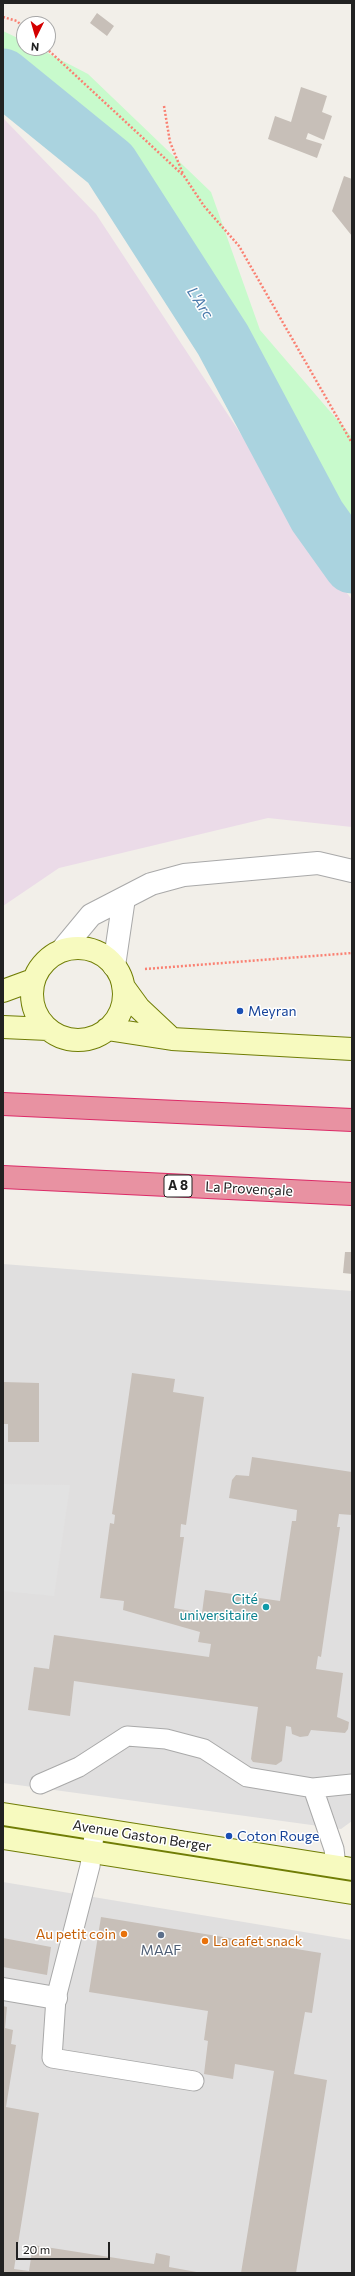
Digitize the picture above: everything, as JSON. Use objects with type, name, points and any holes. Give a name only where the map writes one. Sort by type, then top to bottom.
[{"type":"highway","points":[[3,1104],[352,1120]]},
{"type":"highway","name":"La Provençale","points":[[3,1177],[352,1194]]},
{"type":"main road","points":[[118,975],[123,1002],[118,1017],[108,1029],[94,1036],[78,1040],[62,1037],[48,1029],[37,1015],[32,998],[33,980],[40,966],[50,957],[62,950],[76,948],[91,949],[104,956],[118,975],[139,1008],[172,1039]]},
{"type":"main road","points":[[3,991],[33,980]]},
{"type":"main road","points":[[3,1027],[48,1029]]},
{"type":"main road","points":[[108,1029],[172,1039],[352,1049]]},
{"type":"main road","name":"Avenue Gaston Berger","points":[[3,1814],[344,1867]]},
{"type":"main road","name":"Avenue Gaston Berger","points":[[3,1838],[343,1891]]},
{"type":"street","points":[[62,950],[91,915],[151,884],[184,875],[318,863],[352,871]]},
{"type":"street","points":[[118,975],[124,898]]},
{"type":"street","points":[[343,1891],[344,1867]]},
{"type":"street","points":[[3,1989],[56,1998]]},
{"type":"lane","points":[[40,1784],[78,1767],[127,1736],[174,1741],[204,1750],[247,1777],[313,1788],[352,1784]]},
{"type":"lane","points":[[313,1788],[334,1849],[344,1867]]},
{"type":"lane","points":[[95,1828],[93,1852],[56,1998],[52,2058],[194,2081]]},
{"type":"path","points":[[3,17],[16,21]]},
{"type":"path","points":[[55,56],[184,176]]},
{"type":"path","points":[[164,106],[170,142],[184,176],[204,206],[239,246],[352,442]]},
{"type":"path","points":[[118,975],[352,953]]},
{"type":"shaded area","points":[[3,118],[96,214],[321,556],[352,600],[352,827],[268,818],[59,868],[3,906]]},
{"type":"shaded area","points":[[3,1264],[352,1291],[352,1821],[341,1829],[3,1783]]},
{"type":"shaded area","points":[[3,1484],[70,1485],[54,1596],[3,1591]]},
{"type":"shaded area","points":[[3,1882],[352,1940],[352,2273],[3,2273]]},
{"type":"green space","points":[[3,31],[16,37],[16,56],[53,56],[88,74],[211,192],[260,330],[352,437],[352,565],[317,516],[223,340],[110,165],[3,77]]},
{"type":"building","points":[[97,13],[114,26],[107,36],[90,23]]},
{"type":"building","points":[[301,87],[327,96],[322,112],[332,116],[324,140],[308,133],[306,139],[322,144],[317,158],[268,139],[275,116],[291,122]]},
{"type":"building","points":[[344,176],[352,179],[352,236],[332,211]]},
{"type":"building","points":[[345,1252],[352,1252],[352,1274],[343,1273]]},
{"type":"building","name":"Cité universitaire","points":[[132,1373],[175,1379],[173,1392],[204,1397],[186,1525],[181,1524],[180,1537],[184,1537],[174,1608],[202,1613],[205,1590],[280,1601],[292,1521],[296,1521],[297,1510],[229,1498],[232,1480],[236,1475],[249,1476],[252,1457],[352,1472],[352,1515],[339,1514],[337,1527],[340,1527],[321,1657],[318,1656],[316,1669],[343,1673],[337,1717],[349,1722],[348,1729],[345,1733],[311,1730],[308,1736],[300,1737],[292,1734],[291,1727],[286,1726],[282,1761],[276,1765],[253,1762],[251,1759],[258,1707],[74,1681],[70,1716],[28,1710],[34,1667],[49,1669],[54,1635],[209,1657],[211,1644],[198,1642],[200,1632],[123,1610],[124,1601],[100,1598],[110,1523],[114,1524],[115,1515],[112,1514]]},
{"type":"building","points":[[3,1382],[39,1383],[39,1442],[8,1442],[8,1424],[3,1424]]},
{"type":"building","points":[[101,1917],[321,1953],[312,2013],[305,2012],[294,2074],[327,2080],[296,2273],[241,2273],[274,2071],[235,2064],[233,2079],[204,2074],[208,2041],[204,2040],[208,2011],[89,1992]]},
{"type":"building","points":[[3,1938],[51,1947],[47,1975],[3,1967]]},
{"type":"building","points":[[3,2006],[7,2007],[5,2028],[13,2030],[11,2044],[16,2045],[6,2107],[39,2113],[14,2269],[29,2271],[33,2245],[154,2264],[156,2253],[170,2256],[169,2267],[202,2273],[3,2273]]},
{"type":"waterway","name":"L'Arc","points":[[3,77],[110,164],[223,340],[317,516],[352,565]]},
{"type":"place","name":"Meyran","points":[[240,1011]]},
{"type":"place","name":"Cité universitaire","points":[[266,1607]]},
{"type":"place","name":"Coton Rouge","points":[[229,1836]]},
{"type":"place","name":"Au petit coin","points":[[124,1934]]},
{"type":"place","name":"MAAF","points":[[161,1935]]},
{"type":"place","name":"La cafet snack","points":[[205,1941]]}]
